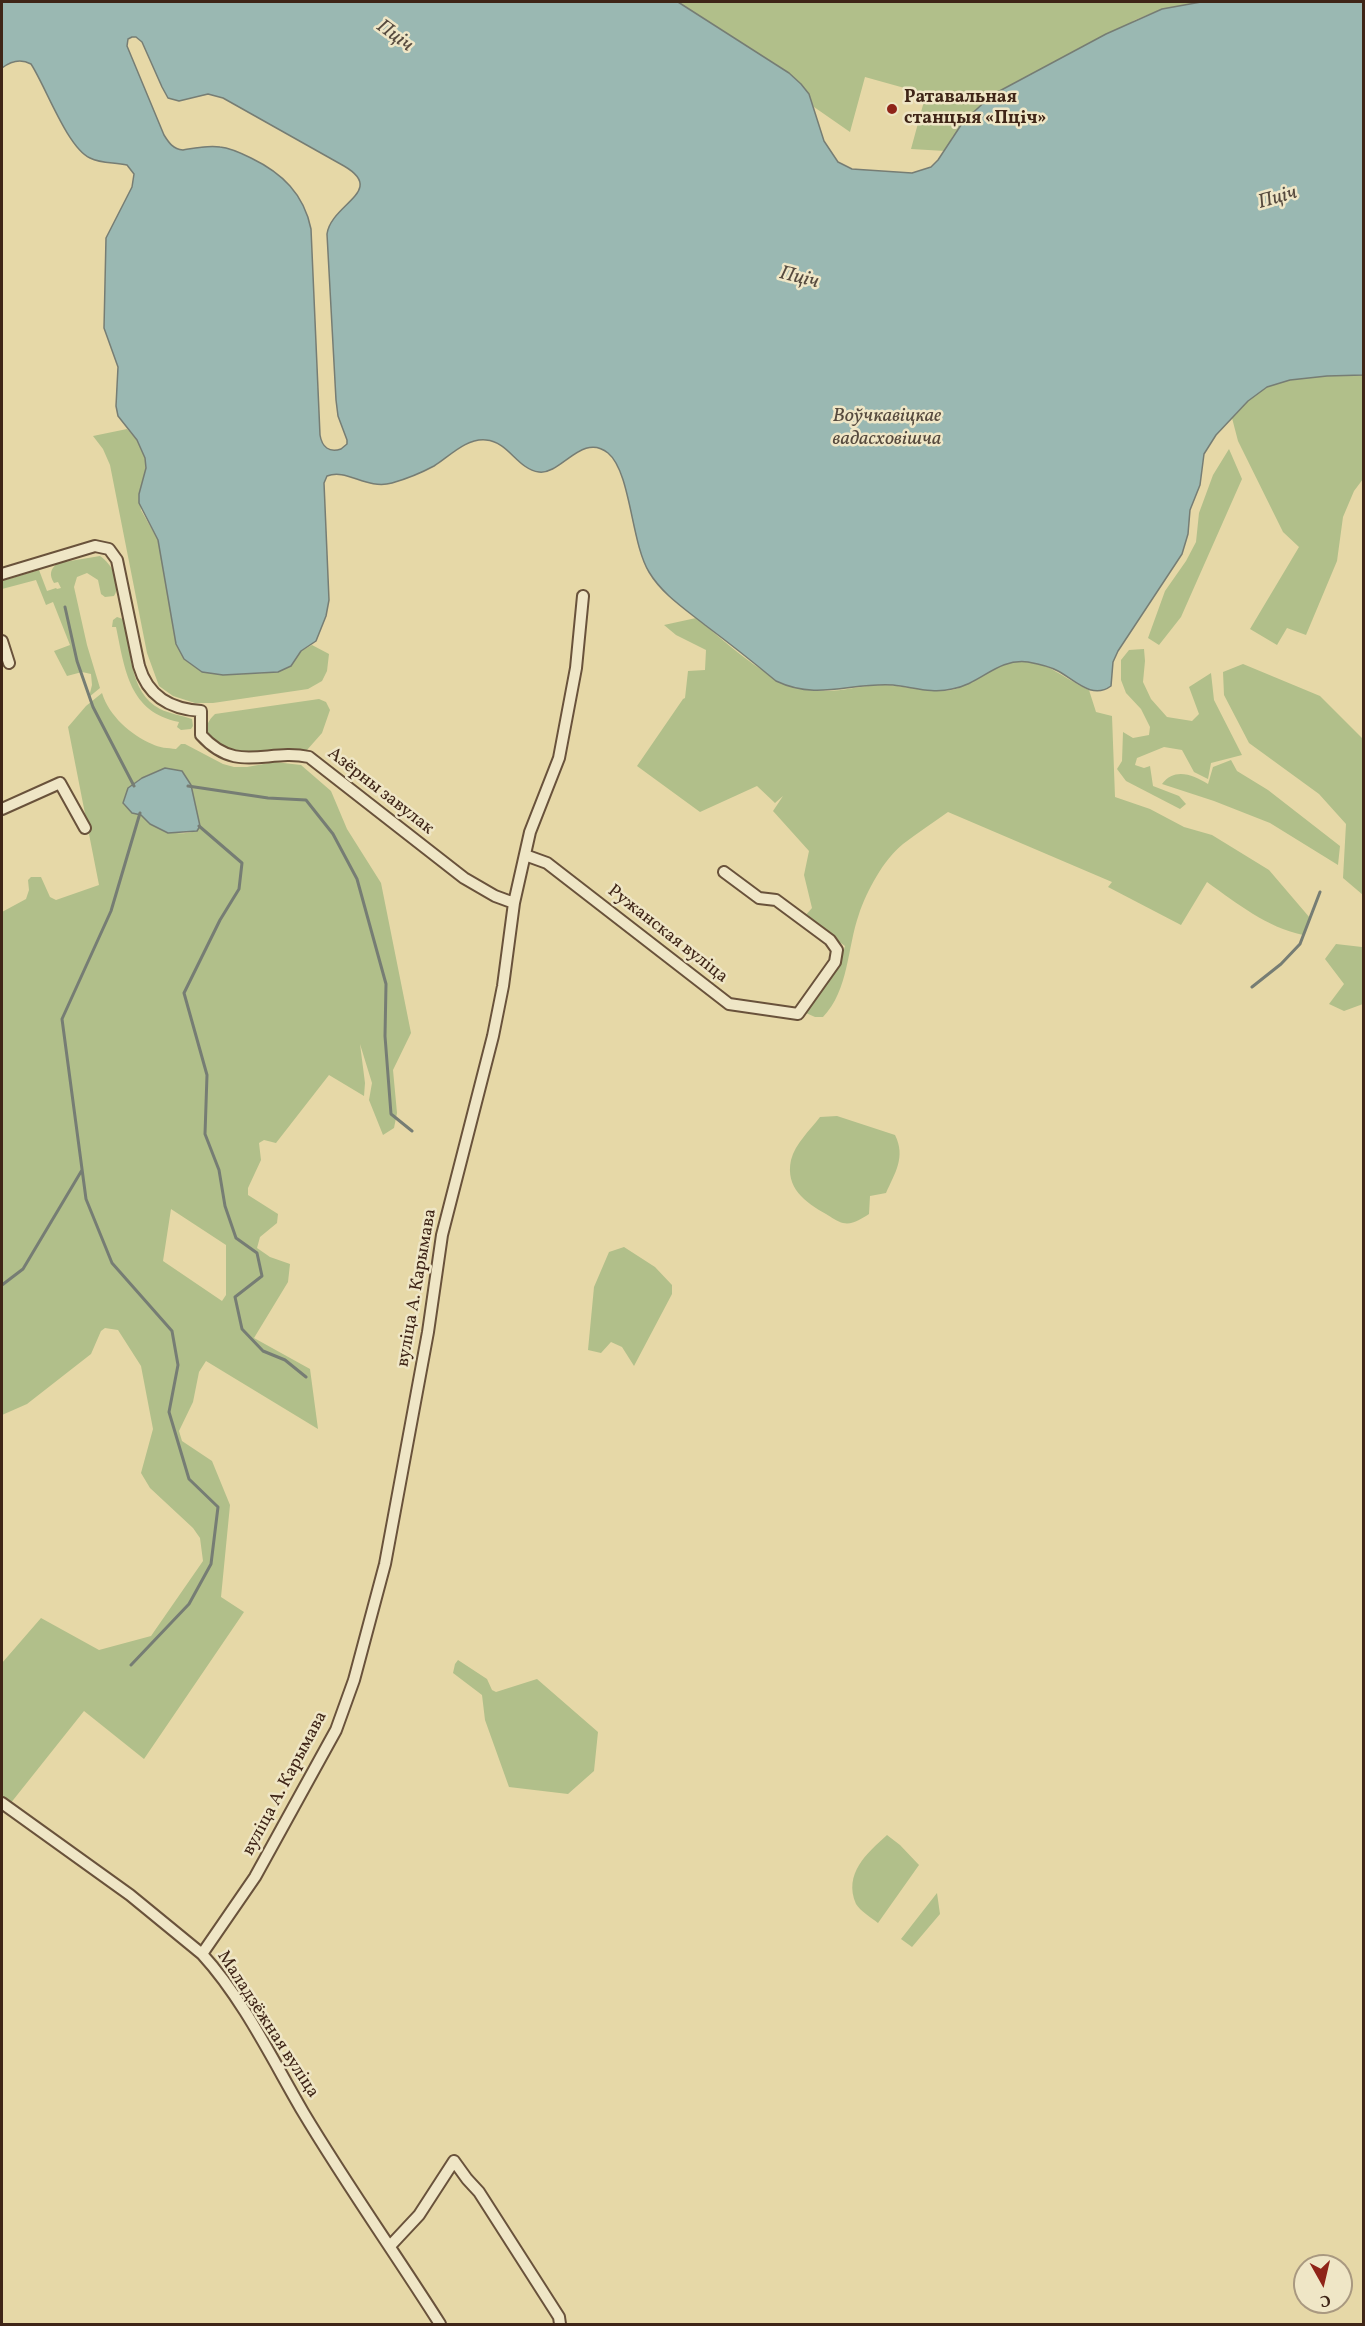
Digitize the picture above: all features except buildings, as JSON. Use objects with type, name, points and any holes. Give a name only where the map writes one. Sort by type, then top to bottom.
[{"type":"street","name":"Азёрны завулак","points":[[2,574],[95,546],[109,549],[117,560],[139,666],[145,683],[155,695],[168,704],[201,711],[201,735],[206,741],[230,755],[245,758],[257,759],[281,755],[309,757],[464,878],[495,896],[514,903]]},
{"type":"street","name":"вуліца А. Карымава","points":[[202,1954],[255,1877],[336,1730],[354,1680],[385,1564],[428,1332],[442,1235],[493,1036],[503,986],[514,903],[530,832],[559,758],[576,668],[583,596]]},
{"type":"street","points":[[2,641],[9,663]]},
{"type":"street","points":[[2,809],[60,783],[85,828]]},
{"type":"street","name":"Ружанская вуліца","points":[[525,855],[547,863],[729,1004],[798,1014],[834,962],[837,950],[830,940],[776,900],[759,898],[724,872]]},
{"type":"street","name":"Маладзёжная вуліца","points":[[2,1803],[130,1895],[202,1954],[237,2001],[304,2113],[440,2325]]},
{"type":"street","points":[[390,2246],[419,2215],[454,2160],[479,2192],[556,2312],[560,2325]]},
{"type":"green space","points":[[678,2],[1201,2],[1162,9],[1135,20],[953,136],[945,151],[911,149],[926,94],[865,77],[850,132],[814,107],[801,84],[789,73]]},
{"type":"green space","points":[[1363,375],[1363,479],[1354,491],[1343,517],[1337,561],[1306,635],[1287,628],[1277,645],[1250,629],[1299,547],[1283,532],[1238,441],[1232,418],[1257,393],[1277,383],[1314,376]]},
{"type":"green space","points":[[127,429],[137,440],[145,458],[146,468],[139,494],[141,510],[158,540],[176,644],[223,675],[267,673],[285,669],[291,666],[301,651],[312,645],[329,654],[327,671],[322,681],[308,689],[213,703],[195,703],[173,696],[159,686],[147,653],[110,465],[103,449],[93,436]]},
{"type":"green space","points":[[1229,449],[1242,479],[1181,617],[1159,645],[1148,638],[1165,591],[1196,542],[1199,513],[1213,475]]},
{"type":"green space","points":[[100,556],[115,574],[117,585],[114,596],[105,597],[101,594],[98,580],[87,573],[77,577],[74,587],[87,645],[100,688],[89,697],[92,685],[91,674],[82,672],[67,676],[54,651],[70,645],[53,602],[46,605],[36,580],[2,589],[2,581],[39,570],[47,591],[61,588],[58,582],[54,583],[51,577],[53,568],[58,563]]},
{"type":"green space","points":[[117,617],[123,619],[133,669],[142,692],[160,709],[192,719],[191,729],[181,730],[177,727],[179,722],[162,717],[139,699],[127,673],[116,627],[112,627],[113,620]]},
{"type":"green space","points":[[696,618],[769,675],[803,689],[828,691],[883,685],[943,691],[958,688],[1009,662],[1022,660],[1045,666],[1089,690],[1096,712],[1112,716],[1115,797],[1150,809],[1184,827],[1212,835],[1269,870],[1310,918],[1303,935],[1265,921],[1207,882],[1181,925],[1108,887],[1112,882],[948,812],[903,844],[882,867],[859,914],[843,982],[832,1006],[823,1017],[815,1017],[806,1013],[839,967],[845,946],[804,917],[812,908],[804,875],[809,851],[773,811],[783,796],[775,803],[757,786],[700,812],[637,766],[685,698],[688,671],[705,670],[706,650],[676,635],[664,625]]},
{"type":"green space","points":[[1144,649],[1143,682],[1151,699],[1167,717],[1192,721],[1199,714],[1189,687],[1211,673],[1214,700],[1242,755],[1211,763],[1208,779],[1194,772],[1182,750],[1164,747],[1137,758],[1135,765],[1144,768],[1150,766],[1153,786],[1179,796],[1186,804],[1180,809],[1126,781],[1117,769],[1122,761],[1123,732],[1133,738],[1149,735],[1150,727],[1141,709],[1126,693],[1121,680],[1121,660],[1129,650]]},
{"type":"green space","points":[[1243,664],[1320,696],[1363,739],[1363,895],[1343,878],[1346,824],[1319,794],[1249,743],[1224,695],[1223,672]]},
{"type":"green space","points":[[102,693],[115,717],[122,724],[155,745],[176,749],[181,744],[185,744],[223,764],[234,767],[275,762],[301,765],[331,791],[347,829],[381,883],[411,1033],[393,1070],[397,1113],[394,1128],[383,1135],[369,1100],[372,1083],[360,1044],[365,1083],[364,1096],[329,1075],[276,1143],[264,1140],[259,1143],[261,1160],[248,1188],[248,1195],[278,1214],[277,1223],[260,1237],[257,1248],[270,1257],[290,1264],[288,1282],[254,1338],[310,1369],[318,1429],[206,1361],[199,1372],[193,1402],[179,1431],[182,1441],[212,1461],[230,1505],[221,1597],[244,1612],[144,1759],[84,1711],[10,1804],[2,1798],[2,1663],[41,1618],[99,1650],[151,1636],[203,1561],[200,1538],[193,1528],[150,1488],[141,1473],[153,1429],[141,1366],[118,1330],[105,1328],[101,1331],[91,1354],[27,1404],[2,1415],[2,912],[26,899],[29,890],[28,880],[31,877],[41,877],[50,897],[56,900],[99,885],[68,727],[86,706]],"holes":[[[165,768],[182,771],[191,785],[200,826],[197,831],[168,832],[123,804],[126,795],[138,780]],[[171,1209],[226,1245],[226,1295],[222,1301],[163,1261]]]},
{"type":"green space","points":[[319,699],[326,702],[330,710],[322,733],[307,750],[238,752],[210,737],[207,729],[208,723],[215,714]]},
{"type":"green space","points":[[1231,760],[1237,771],[1268,790],[1340,846],[1338,865],[1270,823],[1162,784],[1173,776],[1184,774],[1208,784],[1213,767]]},
{"type":"green space","points":[[1336,944],[1363,949],[1363,1004],[1344,1011],[1329,1004],[1344,984],[1325,959]]},
{"type":"green space","points":[[837,1116],[895,1135],[900,1151],[896,1172],[886,1193],[870,1196],[869,1214],[850,1223],[839,1222],[804,1199],[791,1179],[791,1160],[803,1137],[820,1117]]},
{"type":"green space","points":[[624,1247],[655,1267],[672,1285],[672,1294],[634,1366],[622,1347],[611,1342],[601,1353],[588,1350],[594,1287],[609,1252]]},
{"type":"green space","points":[[458,1660],[487,1679],[492,1690],[496,1692],[537,1679],[598,1732],[594,1771],[568,1794],[509,1787],[485,1720],[482,1695],[453,1673]]},
{"type":"green space","points":[[887,1835],[919,1865],[878,1923],[856,1904],[853,1883],[859,1865]]},
{"type":"green space","points":[[937,1893],[940,1914],[912,1947],[901,1939]]},
{"type":"water","name":"Воўчкавіцкае вадасховішча","points":[[2,2],[678,2],[789,73],[801,84],[809,94],[824,141],[838,162],[852,169],[912,173],[931,167],[963,122],[992,95],[1106,34],[1162,9],[1201,2],[1363,2],[1363,375],[1290,380],[1267,387],[1248,401],[1216,435],[1204,454],[1200,485],[1190,510],[1188,534],[1182,554],[1118,651],[1113,662],[1111,686],[1104,690],[1090,690],[1055,669],[1028,662],[1017,662],[998,667],[972,682],[945,690],[878,685],[806,690],[776,681],[674,601],[654,580],[638,544],[622,476],[616,462],[608,453],[598,448],[589,448],[547,471],[539,472],[525,466],[501,445],[486,440],[472,442],[458,448],[434,466],[392,483],[374,484],[342,475],[327,476],[324,483],[329,600],[326,616],[316,641],[301,651],[291,666],[278,672],[223,675],[202,672],[184,659],[176,644],[158,540],[139,503],[146,468],[145,458],[137,440],[118,416],[116,406],[118,367],[104,328],[106,238],[132,187],[134,174],[127,165],[95,160],[81,152],[65,129],[31,64],[16,61],[2,68]],"holes":[[[136,37],[142,42],[168,98],[179,101],[208,94],[223,98],[344,166],[356,175],[360,183],[359,191],[337,214],[327,234],[336,400],[338,416],[347,440],[347,444],[341,449],[327,448],[322,443],[320,435],[311,229],[303,205],[282,178],[243,154],[220,147],[183,150],[172,145],[164,135],[127,46],[128,39]]]},
{"type":"water","points":[[165,768],[182,771],[191,785],[200,826],[197,831],[168,833],[150,824],[141,815],[132,813],[123,803],[128,788],[142,778]]},
{"type":"waterway","points":[[65,607],[77,661],[93,707],[134,786]]},
{"type":"waterway","points":[[188,786],[268,798],[306,800],[333,834],[357,879],[386,984],[385,1036],[391,1114],[412,1131]]},
{"type":"waterway","points":[[131,1665],[189,1604],[211,1564],[218,1507],[189,1479],[169,1412],[178,1365],[172,1331],[112,1263],[86,1199],[62,1019],[111,911],[140,813]]},
{"type":"waterway","points":[[199,826],[242,863],[239,889],[220,920],[184,993],[207,1075],[205,1134],[219,1170],[225,1206],[236,1238],[257,1253],[262,1276],[235,1297],[242,1329],[263,1351],[285,1360],[306,1377]]},
{"type":"waterway","points":[[1252,987],[1281,964],[1300,944],[1320,892]]},
{"type":"waterway","points":[[2,1285],[23,1269],[82,1170]]},
{"type":"place","name":"Ратавальная станцыя «Пціч»","points":[[892,109]]},
{"type":"water label","name":"Пціч","points":[[394,37]]},
{"type":"water label","name":"Пціч","points":[[1278,199]]},
{"type":"water label","name":"Пціч","points":[[799,279]]}]
